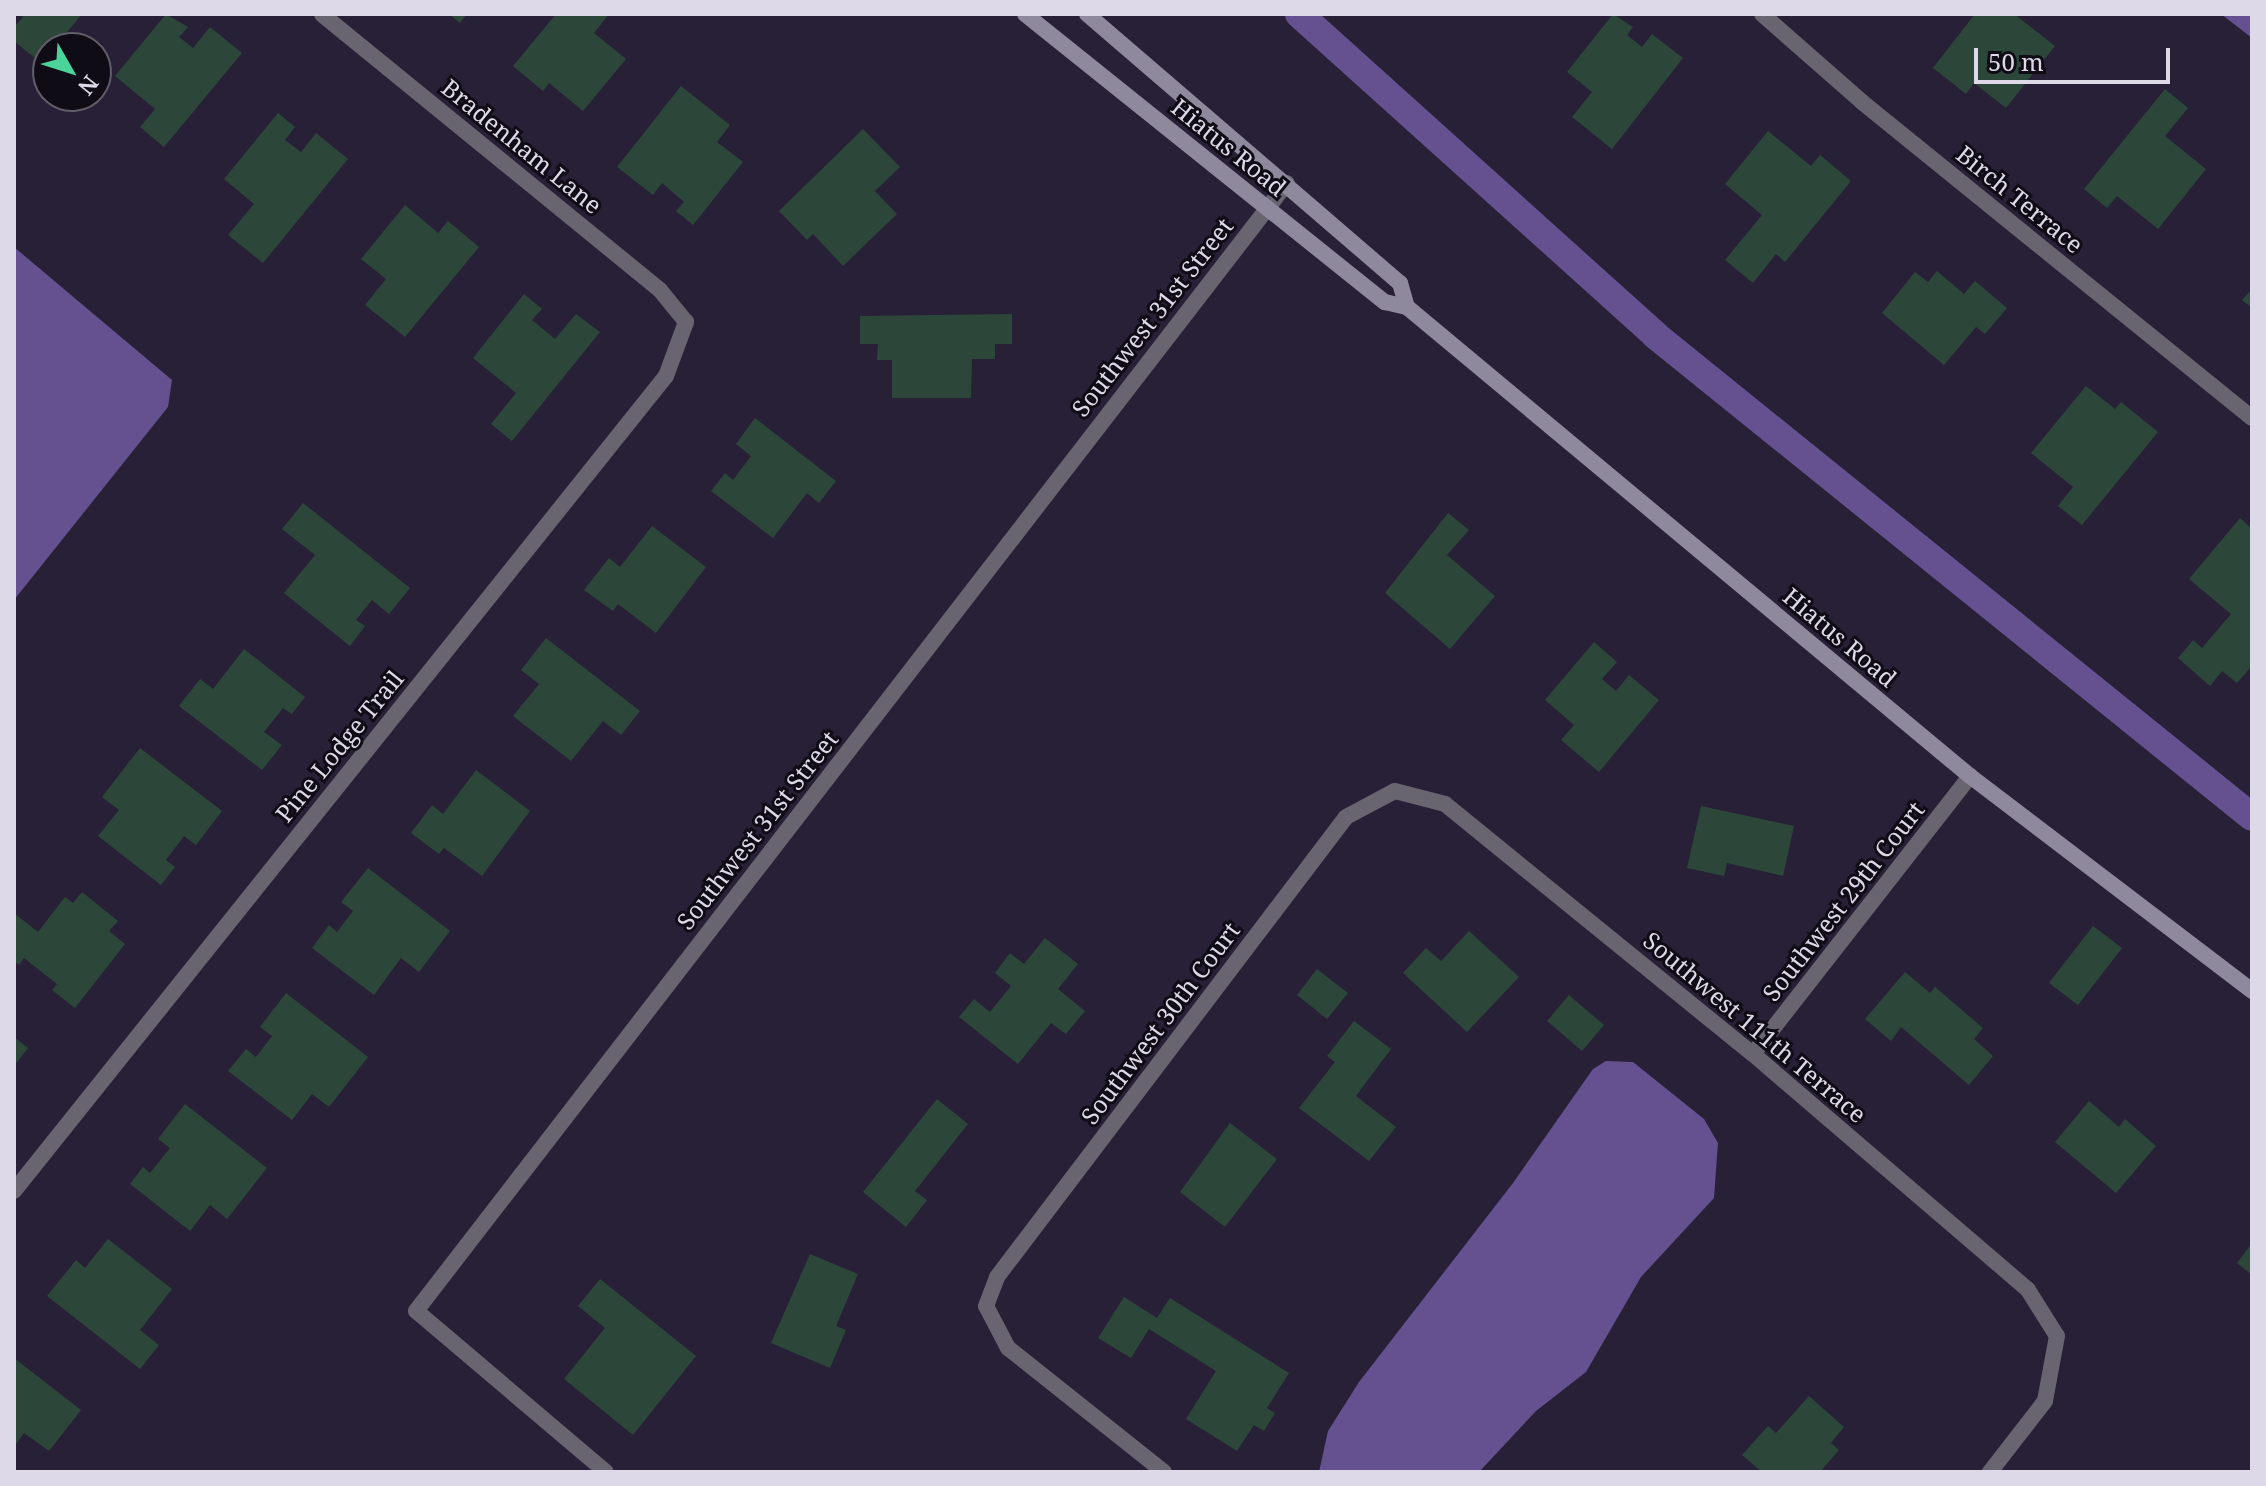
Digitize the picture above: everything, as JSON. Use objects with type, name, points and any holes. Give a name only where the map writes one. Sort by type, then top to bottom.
[{"type":"street","name":"Bradenham Lane","points":[[322,14],[660,290],[686,322]]},
{"type":"street","name":"Hiatus Road","points":[[1025,14],[1385,302],[1407,307],[1970,776],[2252,991]]},
{"type":"street","name":"Hiatus Road","points":[[1087,14],[1400,283],[1407,307]]},
{"type":"street","name":"Birch Terrace","points":[[1762,14],[1862,102],[2252,418]]},
{"type":"street","name":"Southwest 31st Street","points":[[606,1472],[416,1311],[1287,183]]},
{"type":"street","name":"Pine Lodge Trail","points":[[14,1191],[666,376],[686,322]]},
{"type":"street","name":"Southwest 29th Court","points":[[1753,1054],[1970,776]]},
{"type":"street","name":"Southwest 111th Terrace","points":[[1395,791],[1445,804],[1753,1054],[2028,1290],[2057,1336],[2045,1401],[1990,1472]]},
{"type":"street","name":"Southwest 30th Court","points":[[1164,1472],[1008,1348],[986,1306],[997,1277],[1346,817],[1395,791]]},
{"type":"shaded area","points":[[2221,14],[2252,14],[2252,38]]},
{"type":"shaded area","points":[[14,247],[172,380],[168,407],[14,600]]},
{"type":"shaded area","points":[[1606,1061],[1633,1062],[1704,1119],[1718,1143],[1714,1198],[1641,1277],[1586,1372],[1536,1411],[1479,1472],[1319,1472],[1328,1431],[1359,1382],[1513,1183],[1593,1069]]},
{"type":"building","points":[[20,14],[82,14],[67,32],[32,32],[32,56],[14,41],[14,27],[23,17]]},
{"type":"building","points":[[166,14],[188,27],[179,37],[193,48],[210,27],[242,53],[164,147],[140,127],[155,109],[115,76]]},
{"type":"building","points":[[449,14],[467,14],[460,23]]},
{"type":"building","points":[[556,14],[609,14],[594,33],[626,59],[583,111],[549,83],[543,91],[513,66]]},
{"type":"building","points":[[1613,14],[1633,27],[1627,35],[1642,47],[1652,34],[1683,58],[1612,149],[1572,117],[1592,92],[1567,72]]},
{"type":"building","points":[[1975,14],[2014,14],[2055,46],[2006,108],[1974,83],[1966,94],[1933,68]]},
{"type":"building","points":[[681,86],[730,125],[717,142],[743,162],[693,225],[676,211],[684,202],[662,183],[653,195],[617,167]]},
{"type":"building","points":[[2165,89],[2188,108],[2165,136],[2206,169],[2158,229],[2117,196],[2107,208],[2084,189]]},
{"type":"building","points":[[278,113],[295,127],[285,140],[301,152],[316,133],[348,159],[263,263],[228,235],[254,204],[224,179]]},
{"type":"building","points":[[863,129],[900,167],[875,191],[897,214],[843,266],[813,234],[807,240],[779,211]]},
{"type":"building","points":[[1768,131],[1811,166],[1820,155],[1851,181],[1785,262],[1776,254],[1753,283],[1725,260],[1762,215],[1725,184]]},
{"type":"building","points":[[405,205],[438,233],[448,221],[479,247],[405,337],[365,305],[386,279],[361,259]]},
{"type":"building","points":[[1937,271],[1964,294],[1975,281],[2007,308],[1985,334],[1976,327],[1944,365],[1882,313],[1915,272],[1928,282]]},
{"type":"building","points":[[2252,289],[2252,308],[2242,300]]},
{"type":"building","points":[[524,294],[542,309],[532,320],[555,339],[576,314],[600,332],[512,441],[491,424],[516,393],[473,358]]},
{"type":"building","points":[[1012,314],[1012,344],[995,344],[995,359],[972,359],[971,398],[892,398],[892,360],[877,360],[878,344],[860,344],[860,316]]},
{"type":"building","points":[[2086,386],[2115,409],[2121,402],[2158,432],[2082,525],[2058,506],[2073,487],[2031,453]]},
{"type":"building","points":[[755,418],[836,481],[819,503],[807,493],[773,538],[711,491],[725,473],[733,480],[751,456],[736,444]]},
{"type":"building","points":[[303,503],[410,588],[389,614],[372,600],[356,620],[365,626],[350,646],[284,593],[315,555],[282,529]]},
{"type":"building","points":[[1448,513],[1469,530],[1447,555],[1495,596],[1450,649],[1385,593]]},
{"type":"building","points":[[2240,518],[2252,529],[2252,666],[2237,683],[2222,671],[2210,686],[2178,658],[2193,640],[2202,648],[2231,614],[2189,579]]},
{"type":"building","points":[[652,526],[706,567],[656,633],[618,604],[613,611],[584,590],[609,558],[620,567]]},
{"type":"building","points":[[546,638],[640,711],[621,735],[603,721],[571,761],[513,716],[539,684],[521,670]]},
{"type":"building","points":[[1594,642],[1617,662],[1602,679],[1616,691],[1629,675],[1659,700],[1599,772],[1561,740],[1574,725],[1545,700]]},
{"type":"building","points":[[244,649],[305,697],[292,714],[283,708],[264,732],[282,745],[262,770],[179,706],[200,679],[213,689]]},
{"type":"building","points":[[140,748],[222,811],[196,845],[184,836],[166,860],[175,867],[161,885],[98,836],[119,810],[102,797]]},
{"type":"building","points":[[476,770],[530,811],[482,876],[444,848],[439,854],[411,833],[432,805],[443,814]]},
{"type":"building","points":[[1701,806],[1794,826],[1783,876],[1727,863],[1724,876],[1687,868]]},
{"type":"building","points":[[368,868],[450,931],[419,972],[401,958],[374,995],[312,948],[329,925],[337,932],[353,911],[341,902]]},
{"type":"building","points":[[82,892],[118,921],[109,931],[125,944],[75,1008],[52,990],[57,984],[24,958],[19,965],[14,961],[14,913],[38,932],[65,897],[73,903]]},
{"type":"building","points":[[2093,926],[2122,948],[2078,1005],[2049,983]]},
{"type":"building","points":[[1469,931],[1519,977],[1467,1032],[1403,973],[1426,948],[1441,961]]},
{"type":"building","points":[[1045,938],[1078,964],[1058,989],[1085,1011],[1066,1034],[1051,1023],[1018,1064],[959,1017],[974,999],[990,1012],[1011,986],[995,973],[1010,953],[1024,964]]},
{"type":"building","points":[[1317,969],[1348,993],[1327,1019],[1297,995]]},
{"type":"building","points":[[1905,972],[1930,993],[1935,987],[1983,1028],[1974,1039],[1993,1056],[1969,1085],[1901,1027],[1891,1041],[1865,1019]]},
{"type":"building","points":[[286,993],[368,1057],[329,1107],[312,1094],[292,1120],[228,1071],[246,1049],[256,1057],[272,1036],[260,1027]]},
{"type":"building","points":[[1569,995],[1604,1025],[1582,1051],[1547,1021]]},
{"type":"building","points":[[1354,1021],[1391,1049],[1356,1096],[1396,1127],[1369,1161],[1299,1108],[1335,1062],[1327,1056]]},
{"type":"building","points":[[14,1037],[28,1048],[14,1066]]},
{"type":"building","points":[[937,1099],[968,1124],[915,1191],[927,1200],[906,1227],[863,1192]]},
{"type":"building","points":[[2089,1101],[2119,1127],[2125,1119],[2156,1146],[2116,1193],[2055,1142]]},
{"type":"building","points":[[185,1104],[267,1168],[227,1219],[210,1205],[190,1231],[130,1184],[143,1167],[150,1173],[170,1148],[158,1139]]},
{"type":"building","points":[[1230,1123],[1277,1159],[1225,1227],[1180,1192]]},
{"type":"building","points":[[108,1239],[172,1289],[140,1330],[159,1345],[140,1369],[47,1296],[76,1260],[85,1268]]},
{"type":"building","points":[[2252,1243],[2252,1275],[2237,1263]]},
{"type":"building","points":[[810,1254],[858,1274],[836,1326],[846,1330],[830,1368],[771,1343]]},
{"type":"building","points":[[600,1279],[696,1356],[633,1435],[564,1379],[605,1328],[578,1306]]},
{"type":"building","points":[[1124,1297],[1157,1318],[1170,1298],[1289,1373],[1267,1408],[1275,1413],[1264,1431],[1254,1425],[1237,1451],[1186,1419],[1216,1371],[1149,1329],[1131,1358],[1098,1338]]},
{"type":"building","points":[[14,1358],[81,1410],[49,1451],[24,1433],[14,1447]]},
{"type":"building","points":[[1809,1396],[1844,1427],[1831,1443],[1839,1450],[1820,1472],[1762,1472],[1742,1455],[1768,1426],[1776,1433]]},
{"type":"waterway","points":[[1299,14],[1655,335],[2252,817]]}]
